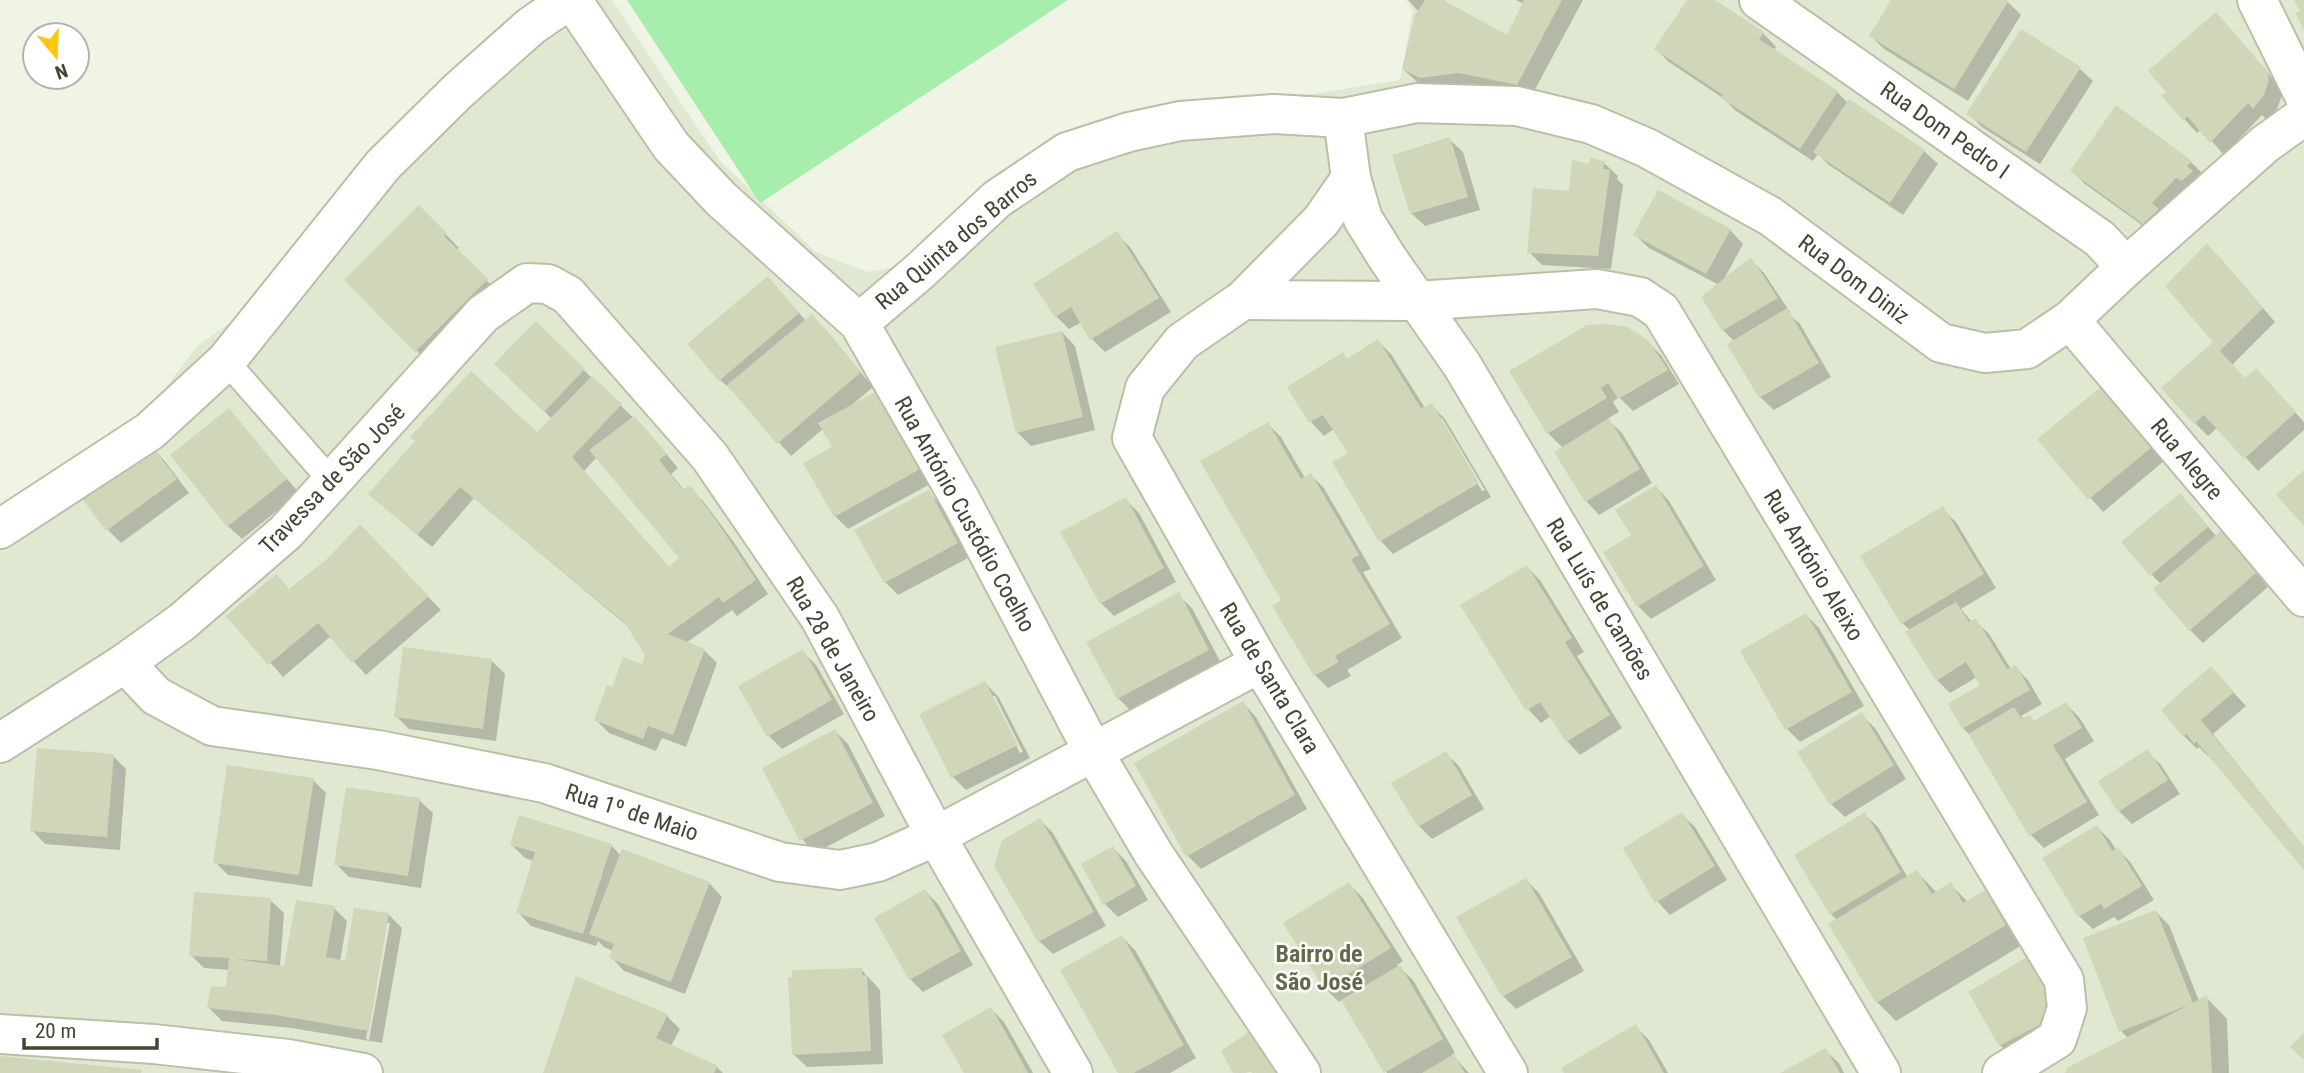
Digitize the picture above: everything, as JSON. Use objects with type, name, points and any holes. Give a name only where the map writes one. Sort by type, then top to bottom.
[{"type":"street","name":"Rua António Custódio Coelho","points":[[570,0],[671,146],[720,199],[859,323],[961,501],[1094,753],[1153,853],[1301,1073]]},
{"type":"street","points":[[0,529],[150,431],[226,361],[383,165],[531,26],[570,0]]},
{"type":"street","name":"Rua Dom Pedro I","points":[[1759,0],[2100,239],[2126,267]]},
{"type":"street","points":[[2257,0],[2304,94]]},
{"type":"street","name":"Rua Dom Diniz","points":[[1343,118],[1417,103],[1504,105],[1591,124],[1647,148],[1770,216],[1941,343],[1985,353],[2027,349],[2070,320],[2265,144],[2304,116]]},
{"type":"street","name":"Rua Quinta dos Barros","points":[[859,323],[997,199],[1067,152],[1129,132],[1180,121],[1273,114],[1343,118]]},
{"type":"street","name":"Rua Luís de Camões","points":[[1343,118],[1351,178],[1363,219],[1469,377],[1881,1073]]},
{"type":"street","name":"Rua de Santa Clara","points":[[1351,178],[1321,221],[1243,300],[1182,342],[1145,388],[1132,438],[1260,663],[1508,1073]]},
{"type":"street","name":"Travessa de São José","points":[[125,663],[182,622],[275,541],[333,483],[483,314],[527,283]]},
{"type":"street","name":"Rua 28 de Janeiro","points":[[527,283],[548,284],[568,295],[710,457],[820,618],[936,836],[1073,1073]]},
{"type":"street","name":"Rua António Aleixo","points":[[1416,301],[1597,289],[1640,297],[1661,311],[2064,979],[2067,1008],[2057,1039],[2003,1073]]},
{"type":"street","points":[[1243,300],[1416,301]]},
{"type":"street","name":"Rua Alegre","points":[[2070,320],[2304,597]]},
{"type":"street","points":[[0,743],[125,663]]},
{"type":"street","name":"Rua 1º de Maio","points":[[125,663],[156,696],[212,726],[379,750],[544,783],[780,862],[840,870],[878,862],[936,836],[1260,663]]},
{"type":"street","points":[[0,1034],[167,1046],[288,1059],[363,1073]]},
{"type":"lane","points":[[226,361],[333,483]]},
{"type":"shaded area","points":[[536,0],[612,0],[720,161],[816,252],[868,272],[891,268],[908,257],[1063,135],[1135,111],[1206,98],[1312,94],[1400,80],[1413,10],[1406,0],[2304,0],[2304,1073],[0,1073],[0,511],[140,422],[197,346],[245,312]]},
{"type":"green space","points":[[627,0],[1068,0],[760,203]]},
{"type":"building","points":[[1425,0],[1443,0],[1507,35],[1524,0],[1562,0],[1517,85],[1459,73],[1420,78],[1402,69],[1415,15]]},
{"type":"building","points":[[1687,0],[1715,0],[1764,32],[1759,39],[1838,91],[1800,149],[1721,98],[1723,95],[1654,49]]},
{"type":"building","points":[[1891,0],[2009,0],[1954,89],[1869,36]]},
{"type":"building","points":[[2294,0],[2304,0],[2304,30],[2295,13],[2300,11]]},
{"type":"building","points":[[2216,12],[2267,71],[2269,80],[2264,95],[2253,109],[2248,103],[2210,143],[2187,116],[2183,121],[2161,95],[2166,92],[2148,71]]},
{"type":"building","points":[[2021,29],[2081,67],[2026,152],[1966,114]]},
{"type":"building","points":[[1849,99],[1925,150],[1890,203],[1813,152]]},
{"type":"building","points":[[2116,105],[2192,161],[2187,166],[2193,171],[2182,181],[2176,178],[2152,203],[2159,209],[2143,224],[2070,171]]},
{"type":"building","points":[[1450,137],[1468,197],[1410,214],[1392,155]]},
{"type":"building","points":[[1590,157],[1605,162],[1603,169],[1610,170],[1598,256],[1527,253],[1533,188],[1569,191],[1572,160],[1589,164]]},
{"type":"building","points":[[1658,190],[1731,229],[1706,274],[1633,235]]},
{"type":"building","points":[[419,205],[447,233],[444,236],[488,279],[415,352],[344,280]]},
{"type":"building","points":[[1117,231],[1159,298],[1090,340],[1071,307],[1055,317],[1033,284]]},
{"type":"building","points":[[2207,243],[2263,308],[2220,351],[2245,378],[2256,368],[2296,412],[2244,459],[2204,415],[2194,424],[2161,388],[2213,342],[2165,286]]},
{"type":"building","points":[[1751,257],[1778,298],[1722,331],[1701,297]]},
{"type":"building","points":[[768,276],[799,313],[719,381],[687,344]]},
{"type":"building","points":[[1787,308],[1819,363],[1759,398],[1727,344]]},
{"type":"building","points":[[812,314],[861,372],[777,444],[727,385]]},
{"type":"building","points":[[536,321],[585,369],[544,412],[494,364]]},
{"type":"building","points":[[1587,325],[1627,327],[1648,340],[1668,370],[1618,399],[1608,383],[1601,388],[1607,398],[1547,434],[1509,371]]},
{"type":"building","points":[[1062,331],[1083,417],[1016,433],[995,347]]},
{"type":"building","points":[[1378,339],[1421,408],[1432,403],[1479,483],[1379,542],[1332,462],[1348,453],[1323,415],[1309,423],[1287,387],[1343,352],[1347,359]]},
{"type":"building","points":[[471,371],[537,432],[592,376],[622,404],[572,457],[669,567],[679,558],[589,450],[634,416],[667,454],[659,460],[683,490],[690,485],[756,580],[723,603],[719,597],[668,634],[705,649],[673,735],[648,726],[643,739],[594,720],[607,685],[612,687],[623,657],[642,664],[645,655],[625,623],[460,487],[417,535],[368,494],[415,441],[410,437]]},
{"type":"building","points":[[2102,386],[2152,447],[2088,500],[2037,439]]},
{"type":"building","points":[[877,391],[920,469],[834,517],[803,463],[832,447],[818,423]]},
{"type":"building","points":[[229,408],[287,479],[227,527],[170,455]]},
{"type":"building","points":[[1609,418],[1640,469],[1585,502],[1554,452]]},
{"type":"building","points":[[1268,422],[1301,479],[1311,473],[1359,555],[1351,559],[1390,624],[1335,656],[1339,662],[1314,676],[1272,606],[1281,600],[1200,461]]},
{"type":"building","points":[[151,445],[177,479],[106,531],[81,497]]},
{"type":"building","points":[[2304,470],[2304,526],[2276,495]]},
{"type":"building","points":[[1656,485],[1704,566],[1637,607],[1603,552],[1631,535],[1615,510]]},
{"type":"building","points":[[929,490],[958,543],[884,583],[854,530]]},
{"type":"building","points":[[2180,493],[2208,527],[2150,576],[2121,542]]},
{"type":"building","points":[[1126,497],[1164,568],[1100,604],[1060,532]]},
{"type":"building","points":[[1943,506],[1984,574],[1901,624],[1860,556]]},
{"type":"building","points":[[360,524],[429,596],[352,663],[318,623],[268,665],[226,616],[276,574],[289,589],[327,559]]},
{"type":"building","points":[[2221,531],[2256,573],[2189,631],[2153,589]]},
{"type":"building","points":[[1527,565],[1572,638],[1565,642],[1610,715],[1566,742],[1540,702],[1526,711],[1460,605]]},
{"type":"building","points":[[1179,592],[1209,650],[1117,699],[1086,642]]},
{"type":"building","points":[[1956,602],[1969,622],[1976,618],[2007,669],[2016,665],[2030,690],[1962,729],[1948,704],[1980,685],[1966,662],[1936,681],[1905,632]]},
{"type":"building","points":[[1806,613],[1852,692],[1785,730],[1740,651]]},
{"type":"building","points":[[403,647],[492,659],[483,729],[394,717]]},
{"type":"building","points":[[803,649],[832,700],[767,737],[738,686]]},
{"type":"building","points":[[2211,666],[2234,692],[2201,720],[2304,847],[2304,870],[2196,741],[2194,744],[2186,733],[2183,737],[2161,710]]},
{"type":"building","points":[[985,681],[1018,745],[951,778],[919,714]]},
{"type":"building","points":[[1243,701],[1295,795],[1186,857],[1134,763]]},
{"type":"building","points":[[2066,702],[2082,728],[2053,745],[2087,802],[2029,836],[1968,734],[2014,707],[2022,719],[2030,715],[2034,721]]},
{"type":"building","points":[[1862,712],[1894,765],[1830,805],[1797,752]]},
{"type":"building","points":[[835,729],[873,803],[800,841],[762,768]]},
{"type":"building","points":[[37,748],[114,754],[107,837],[30,831]]},
{"type":"building","points":[[2148,749],[2168,780],[2118,812],[2098,781]]},
{"type":"building","points":[[1446,751],[1472,795],[1418,827],[1391,783]]},
{"type":"building","points":[[227,765],[314,778],[299,875],[213,863]]},
{"type":"building","points":[[346,787],[420,798],[408,876],[334,865]]},
{"type":"building","points":[[1682,812],[1715,866],[1655,903],[1623,848]]},
{"type":"building","points":[[1865,812],[1901,872],[1830,915],[1794,855]]},
{"type":"building","points":[[519,815],[612,844],[583,934],[516,913],[535,852],[510,845]]},
{"type":"building","points":[[1040,818],[1094,912],[1038,942],[994,866],[1002,840]]},
{"type":"building","points":[[2097,825],[2112,851],[2118,847],[2142,886],[2104,909],[2101,904],[2078,917],[2042,858]]},
{"type":"building","points":[[1113,846],[1136,886],[1103,905],[1081,864]]},
{"type":"building","points":[[622,849],[710,882],[671,982],[609,958],[614,944],[589,934]]},
{"type":"building","points":[[1917,870],[1932,894],[1951,882],[1963,903],[1985,890],[2006,925],[1876,1003],[1828,924]]},
{"type":"building","points":[[1526,878],[1572,957],[1502,997],[1456,917]]},
{"type":"building","points":[[1349,882],[1391,948],[1324,989],[1283,923]]},
{"type":"building","points":[[925,889],[961,951],[909,980],[874,918]]},
{"type":"building","points":[[194,892],[271,898],[267,961],[236,959],[284,966],[296,900],[335,906],[326,957],[345,961],[354,908],[389,913],[369,1031],[276,1015],[207,1008],[211,986],[226,987],[229,958],[189,956]]},
{"type":"building","points":[[2156,910],[2193,1003],[2206,995],[2208,998],[2212,1073],[2065,1073],[2067,1068],[2189,1005],[2119,1032],[2083,938]]},
{"type":"building","points":[[1122,935],[1184,1045],[1134,1073],[1118,1073],[1060,970]]},
{"type":"building","points":[[2027,957],[2051,995],[2043,1023],[1999,1046],[1968,992]]},
{"type":"building","points":[[1400,965],[1443,1039],[1384,1073],[1341,1000]]},
{"type":"building","points":[[862,968],[862,975],[867,975],[871,1051],[792,1055],[788,977],[792,977],[792,970]]},
{"type":"building","points":[[576,976],[668,1014],[656,1038],[718,1066],[714,1073],[543,1073]]},
{"type":"building","points":[[991,1007],[1028,1073],[964,1073],[942,1035]]},
{"type":"building","points":[[1636,1024],[1664,1073],[1564,1073],[1561,1068]]},
{"type":"building","points":[[1253,1029],[1285,1073],[1233,1073],[1221,1051]]},
{"type":"building","points":[[2304,1032],[2304,1060],[2290,1047]]},
{"type":"building","points":[[1826,1048],[1840,1073],[1780,1073]]},
{"type":"building","points":[[1454,1054],[1465,1073],[1422,1073]]},
{"type":"building","points":[[0,1056],[142,1070],[141,1073],[0,1073]]},
{"type":"district","name":"Bairro de São José","points":[[1319,968]]}]
